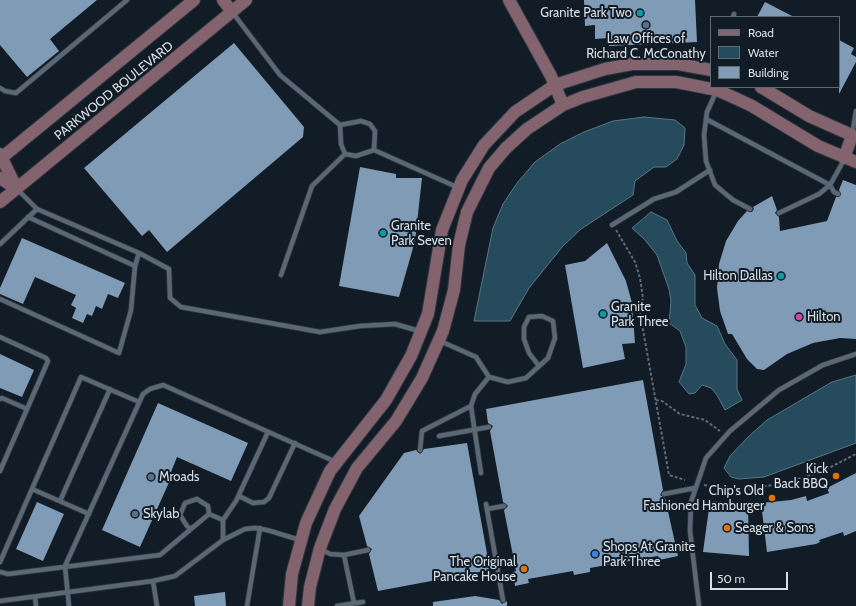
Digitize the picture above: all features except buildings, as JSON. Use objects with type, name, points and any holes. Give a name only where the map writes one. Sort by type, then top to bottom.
[{"type":"street","name":"PARKWOOD BOULEVARD","points":[[1,156],[194,0]]},
{"type":"street","points":[[223,0],[232,12]]},
{"type":"street","name":"PARKWOOD BOULEVARD","points":[[0,202],[246,0]]},
{"type":"street","points":[[509,0],[555,85],[563,105]]},
{"type":"street","points":[[289,606],[292,574],[306,523],[330,471],[386,400],[411,356],[428,314],[442,230],[458,188],[484,145],[515,112],[555,85],[605,69],[632,64],[678,64],[710,70]]},
{"type":"street","points":[[308,606],[310,587],[320,548],[335,509],[357,468],[396,421],[422,378],[439,340],[454,290],[460,245],[467,212],[489,168],[506,148],[527,129],[563,105],[622,85],[636,82],[676,82],[710,87]]},
{"type":"street","points":[[717,88],[752,106],[818,146],[850,160],[854,137],[809,116],[763,88]]},
{"type":"street","points":[[1,156],[17,189]]},
{"type":"street","points":[[0,178],[17,189]]},
{"type":"street","points":[[421,331],[439,340]]},
{"type":"street","points":[[301,540],[320,548]]},
{"type":"lane","points":[[0,88],[5,91],[16,93],[127,0]]},
{"type":"lane","points":[[232,12],[280,75],[340,125],[341,144],[345,154]]},
{"type":"lane","points":[[717,88],[706,118],[704,135],[706,161],[715,185],[733,200],[750,209]]},
{"type":"lane","points":[[854,137],[856,111]]},
{"type":"lane","points":[[706,118],[830,185],[834,192],[838,194]]},
{"type":"lane","points":[[340,125],[361,121],[370,124],[375,131],[374,150]]},
{"type":"lane","points":[[345,154],[356,156],[374,150],[458,188]]},
{"type":"lane","points":[[281,275],[312,186],[345,154]]},
{"type":"lane","points":[[778,214],[818,194],[830,185],[850,160]]},
{"type":"lane","points":[[612,225],[654,199],[676,192],[710,170]]},
{"type":"lane","points":[[17,189],[37,209],[139,253],[169,269],[170,298],[181,307],[320,332],[360,326],[395,324],[421,331]]},
{"type":"lane","points":[[0,244],[37,209]]},
{"type":"lane","points":[[28,217],[135,266]]},
{"type":"lane","points":[[0,299],[119,353],[131,310],[135,266],[139,253]]},
{"type":"lane","points":[[439,340],[476,357],[489,377],[508,382],[526,378],[548,358],[555,338],[554,321],[542,316],[529,317],[524,327],[524,340],[530,353],[539,366]]},
{"type":"lane","points":[[0,337],[46,358],[48,362],[0,471]]},
{"type":"lane","points":[[699,606],[690,531],[691,502],[706,458],[725,436],[779,390],[823,365],[856,354]]},
{"type":"lane","points":[[0,562],[81,377],[139,402]]},
{"type":"lane","points":[[481,473],[470,406],[475,394],[489,377]]},
{"type":"lane","points":[[69,606],[65,566],[139,402],[143,394],[150,389],[163,385],[337,462]]},
{"type":"lane","points":[[60,501],[110,389]]},
{"type":"lane","points":[[0,399],[2,398],[27,409]]},
{"type":"lane","points":[[420,450],[422,431],[470,406]]},
{"type":"lane","points":[[439,436],[489,427]]},
{"type":"lane","points":[[223,540],[223,520],[239,496],[268,432]]},
{"type":"lane","points":[[239,496],[254,503],[264,502],[269,498],[295,444]]},
{"type":"lane","points":[[664,494],[695,488]]},
{"type":"lane","points":[[32,489],[89,514]]},
{"type":"lane","points":[[191,529],[187,526],[180,515],[185,503],[197,499],[208,506],[210,514]]},
{"type":"lane","points":[[503,600],[486,506],[504,506]]},
{"type":"lane","points":[[210,514],[223,520]]},
{"type":"lane","points":[[0,572],[8,574],[160,555],[210,514]]},
{"type":"lane","points":[[247,606],[260,528]]},
{"type":"lane","points":[[4,603],[35,597],[68,594],[154,581],[175,576],[223,540],[245,529],[260,528],[301,540]]},
{"type":"lane","points":[[320,548],[330,554],[344,555],[368,550]]},
{"type":"lane","points":[[344,555],[354,603]]},
{"type":"lane","points":[[154,581],[157,606]]},
{"type":"lane","points":[[35,597],[36,606]]},
{"type":"lane","points":[[337,606],[363,602]]},
{"type":"path","points":[[612,225],[635,262],[640,278],[643,298],[640,313],[669,476],[685,480]]},
{"type":"path","points":[[656,400],[662,401],[680,414],[705,420],[725,436]]},
{"type":"path","points":[[699,484],[737,489],[784,483],[821,472],[856,454]]},
{"type":"water","points":[[644,117],[675,120],[685,128],[684,145],[677,159],[666,167],[654,167],[635,181],[633,195],[581,229],[563,246],[529,288],[510,321],[474,321],[493,228],[503,204],[517,183],[535,162],[560,144],[584,132],[613,121]]},
{"type":"water","points":[[651,212],[667,220],[677,241],[686,253],[687,263],[695,275],[695,305],[702,318],[717,326],[725,344],[737,360],[737,389],[742,400],[725,410],[717,395],[711,388],[702,385],[695,393],[689,394],[679,382],[686,364],[686,347],[680,331],[669,323],[671,301],[669,289],[657,255],[645,240],[632,228]]},
{"type":"water","points":[[856,375],[856,443],[764,477],[739,479],[731,477],[724,468],[730,456],[767,420],[832,382]]},
{"type":"place","name":"Granite Park Two","points":[[640,13]]},
{"type":"place","name":"Law Offices of Richard C. McConathy","points":[[646,25]]},
{"type":"place","name":"Granite Park Seven","points":[[383,233]]},
{"type":"place","name":"Hilton Dallas","points":[[781,276]]},
{"type":"place","name":"Granite Park Three","points":[[603,314]]},
{"type":"place","name":"Hilton","points":[[799,317]]},
{"type":"place","name":"Kick Back BBQ","points":[[836,476]]},
{"type":"place","name":"Mroads","points":[[151,477]]},
{"type":"place","name":"Chip's Old Fashioned Hamburger","points":[[772,498]]},
{"type":"place","name":"Skylab","points":[[135,514]]},
{"type":"place","name":"Seager & Sons","points":[[727,528]]},
{"type":"place","name":"Shops At Granite Park Three","points":[[595,554]]},
{"type":"place","name":"The Original Pancake House","points":[[524,569]]}]
